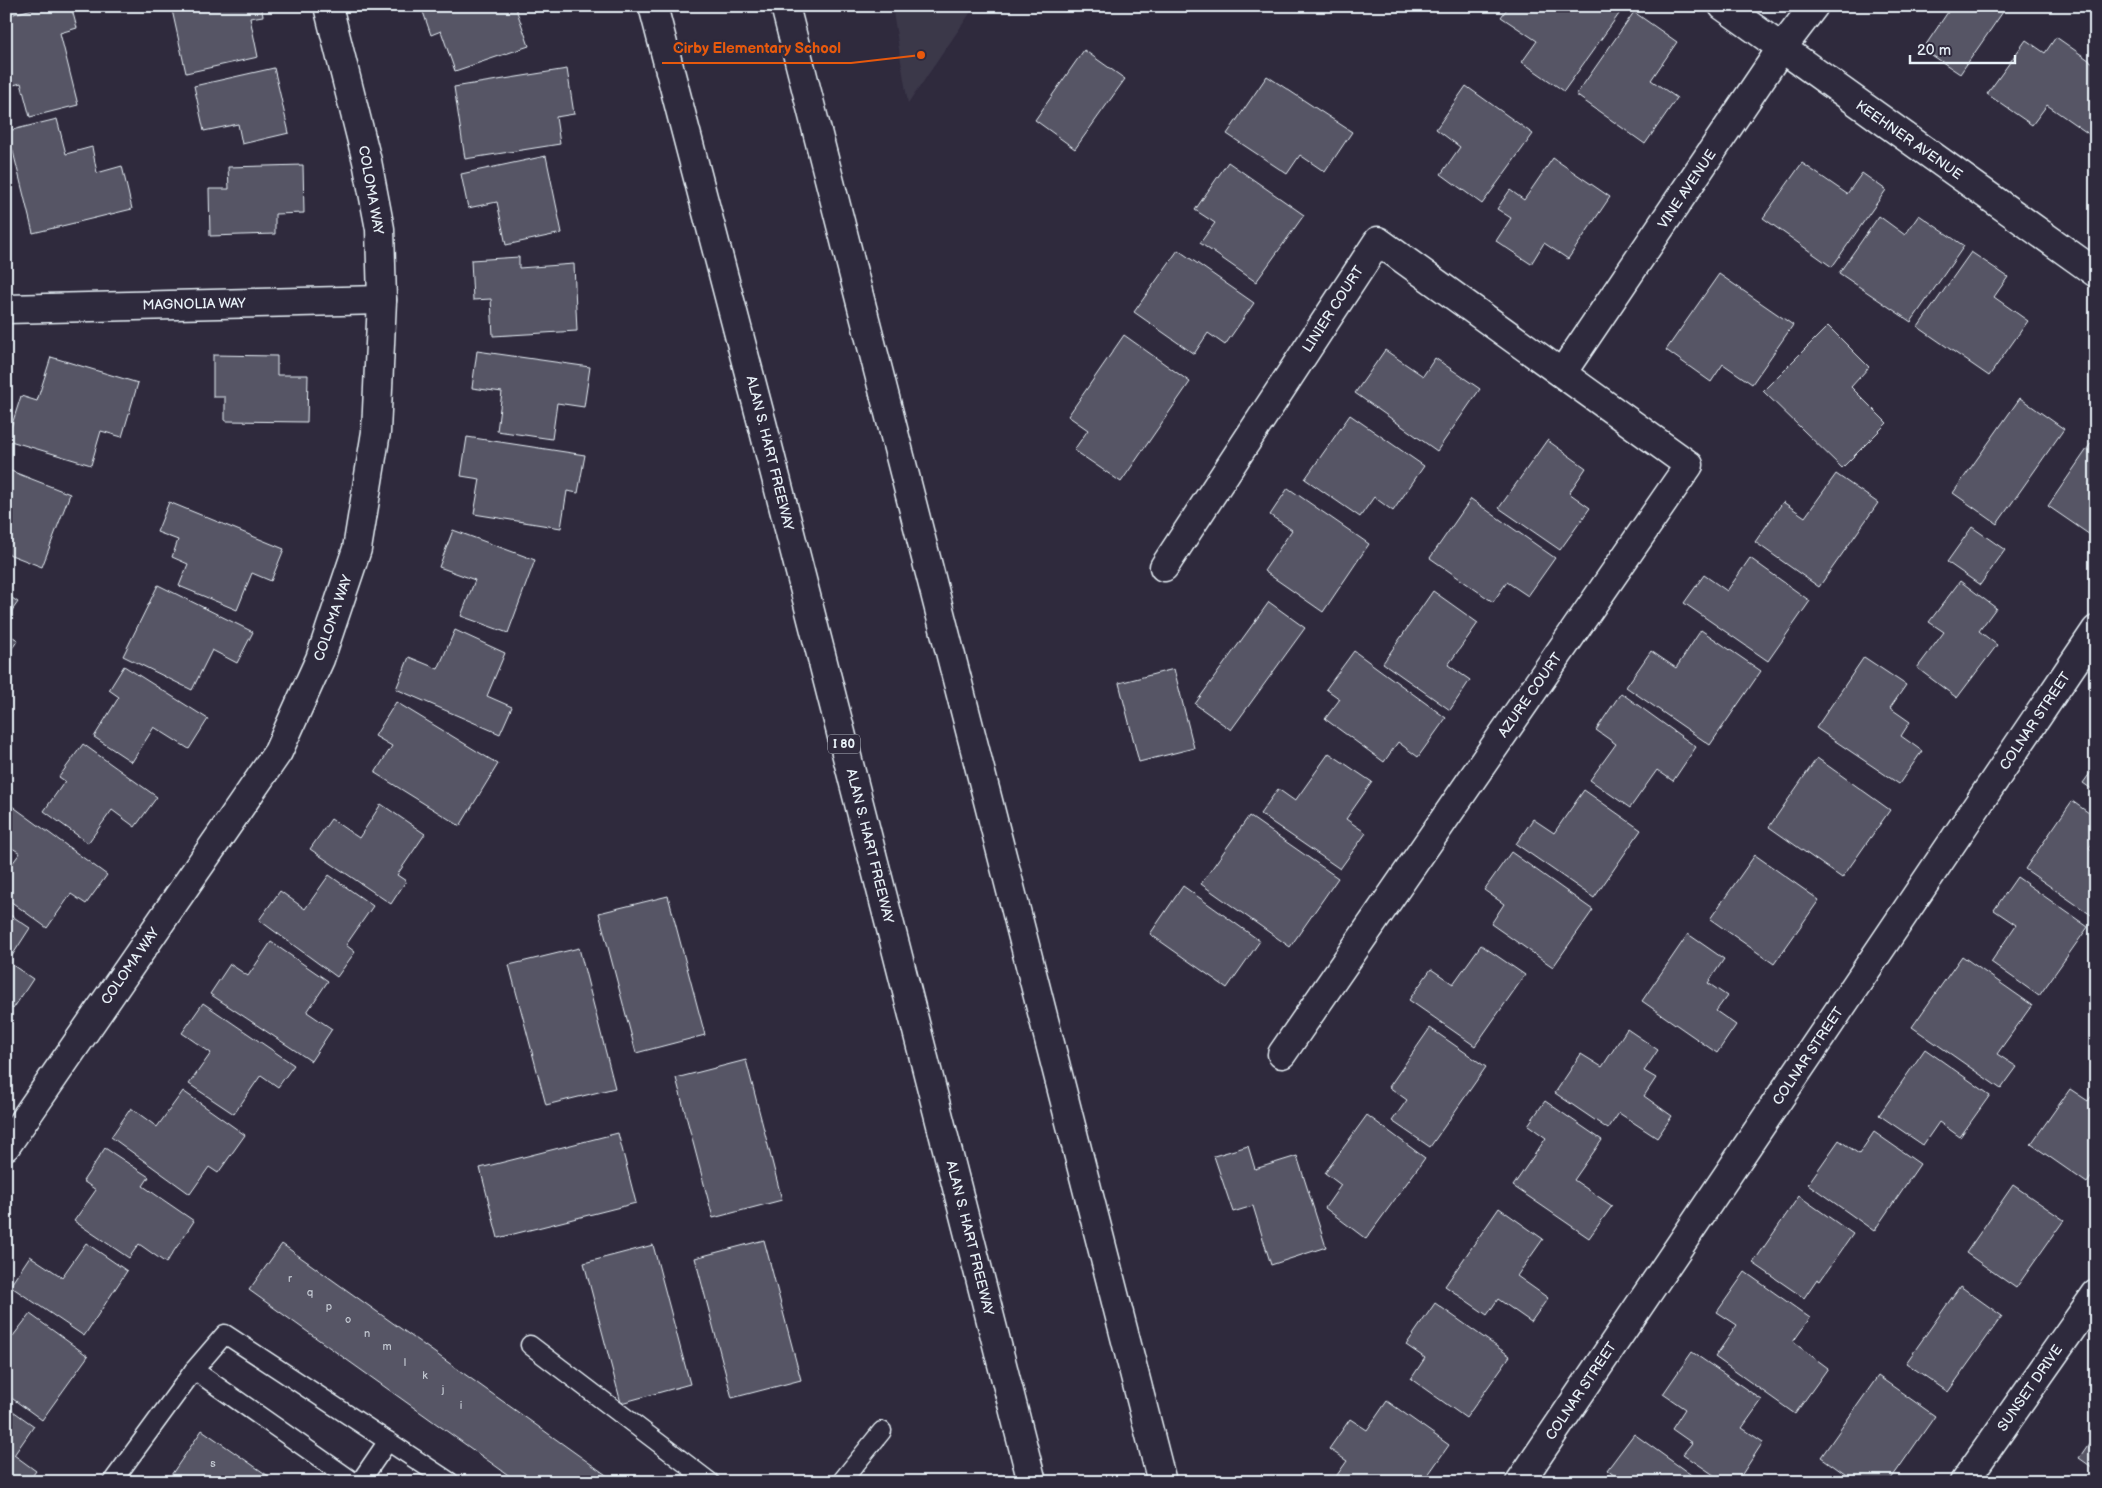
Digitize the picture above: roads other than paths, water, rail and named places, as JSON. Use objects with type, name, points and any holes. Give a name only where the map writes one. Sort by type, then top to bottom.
[{"type":"main road","name":"COLOMA WAY","points":[[6,1146],[278,752],[320,659],[358,549],[376,432],[382,300],[380,229],[367,161],[328,6]]},
{"type":"main road","name":"ALAN S. HART FREEWAY","points":[[654,6],[760,413],[1032,1482]]},
{"type":"main road","points":[[785,6],[1162,1482]]},
{"type":"main road","name":"KEEHNER AVENUE","points":[[1723,6],[2096,273]]},
{"type":"main road","name":"VINE AVENUE","points":[[1562,373],[1781,49],[1814,6]]},
{"type":"main road","name":"LINIER COURT","points":[[1164,568],[1378,241],[1562,373]]},
{"type":"main road","name":"MAGNOLIA WAY","points":[[6,309],[382,300]]},
{"type":"main road","name":"AZURE COURT","points":[[1282,1054],[1689,465],[1562,373]]},
{"type":"main road","name":"COLNAR STREET","points":[[1520,1482],[2096,630]]},
{"type":"main road","name":"SUNSET DRIVE","points":[[1964,1482],[2096,1294]]},
{"type":"lane","points":[[112,1482],[194,1370],[225,1334],[450,1482]]},
{"type":"lane","points":[[530,1346],[710,1482]]},
{"type":"lane","points":[[194,1370],[354,1482]]},
{"type":"lane","points":[[841,1482],[882,1431]]},
{"type":"lane","points":[[360,1482],[388,1441]]},
{"type":"place","name":"Cirby Elementary School","points":[[921,55]]}]
